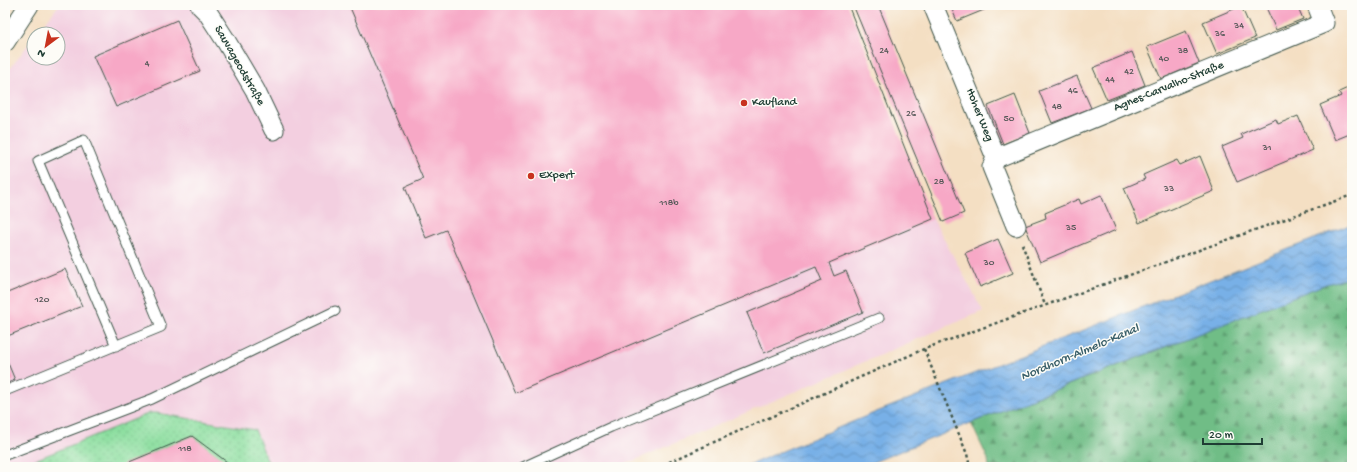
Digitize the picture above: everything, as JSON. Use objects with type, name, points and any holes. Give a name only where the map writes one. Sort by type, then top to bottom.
[{"type":"street","points":[[5,42],[29,5]]},
{"type":"street","name":"Sauvageodstraße","points":[[200,5],[208,13],[226,41],[255,90],[274,130]]},
{"type":"street","name":"Hoher Weg","points":[[933,5],[996,158],[992,167],[1016,226]]},
{"type":"street","name":"Agnes-Carvalho-Straße","points":[[996,158],[1324,23],[1317,5]]},
{"type":"lane","points":[[5,391],[116,346],[162,327],[84,140],[38,161],[116,346]]},
{"type":"lane","points":[[5,454],[152,399],[335,311]]},
{"type":"lane","points":[[523,467],[611,427],[879,318]]},
{"type":"path","points":[[658,467],[924,349],[1352,195]]},
{"type":"path","points":[[1016,226],[1045,305]]},
{"type":"path","points":[[924,349],[967,454],[970,467]]},
{"type":"shaded area","points":[[59,5],[848,5],[933,219],[983,311],[619,467],[5,467],[5,75],[26,47],[26,66],[66,66],[66,26],[42,26]]},
{"type":"green space","points":[[1352,277],[1352,467],[989,467],[988,459],[971,423],[1326,284]]},
{"type":"green space","points":[[150,413],[255,430],[270,467],[226,467],[226,462],[192,436],[123,465],[122,467],[24,467],[25,464]]},
{"type":"water","name":"Nordhorn-Almelo-Kanal","points":[[1352,224],[1352,277],[1326,284],[861,467],[744,467],[869,415]]},
{"type":"building","points":[[349,5],[848,5],[933,219],[829,263],[834,276],[846,271],[863,312],[764,353],[747,313],[822,281],[816,267],[515,393],[446,230],[426,238],[405,187],[423,179]]},
{"type":"building","points":[[853,5],[878,5],[964,213],[943,222]]},
{"type":"building","points":[[950,5],[996,5],[957,21]]},
{"type":"building","points":[[1265,5],[1297,5],[1303,19],[1276,30]]},
{"type":"building","points":[[1241,6],[1255,38],[1217,54],[1203,22]]},
{"type":"building","points":[[177,20],[200,71],[116,107],[93,56]]},
{"type":"building","points":[[1186,31],[1199,63],[1161,79],[1147,47]]},
{"type":"building","points":[[1132,52],[1145,85],[1107,100],[1093,68]]},
{"type":"building","points":[[1077,76],[1091,108],[1052,123],[1039,91]]},
{"type":"building","points":[[1352,86],[1352,133],[1335,140],[1320,105],[1341,96],[1339,92]]},
{"type":"building","points":[[1015,95],[1030,133],[1003,144],[988,106]]},
{"type":"building","points":[[1298,116],[1313,150],[1237,182],[1222,147],[1243,138],[1241,134],[1276,119],[1278,124]]},
{"type":"building","points":[[1200,156],[1214,191],[1139,223],[1124,188],[1145,179],[1143,175],[1177,160],[1180,165]]},
{"type":"building","points":[[1101,195],[1116,230],[1040,262],[1025,226],[1046,218],[1045,213],[1079,199],[1081,204]]},
{"type":"building","points":[[998,239],[1013,273],[980,287],[965,253]]},
{"type":"building","points":[[65,269],[82,306],[5,337],[5,294]]},
{"type":"building","points":[[5,356],[15,380],[5,384]]},
{"type":"building","points":[[192,436],[227,462],[226,467],[122,467],[122,465]]},
{"type":"place","name":"Kaufland","points":[[744,103]]},
{"type":"place","name":"Expert","points":[[531,176]]}]
